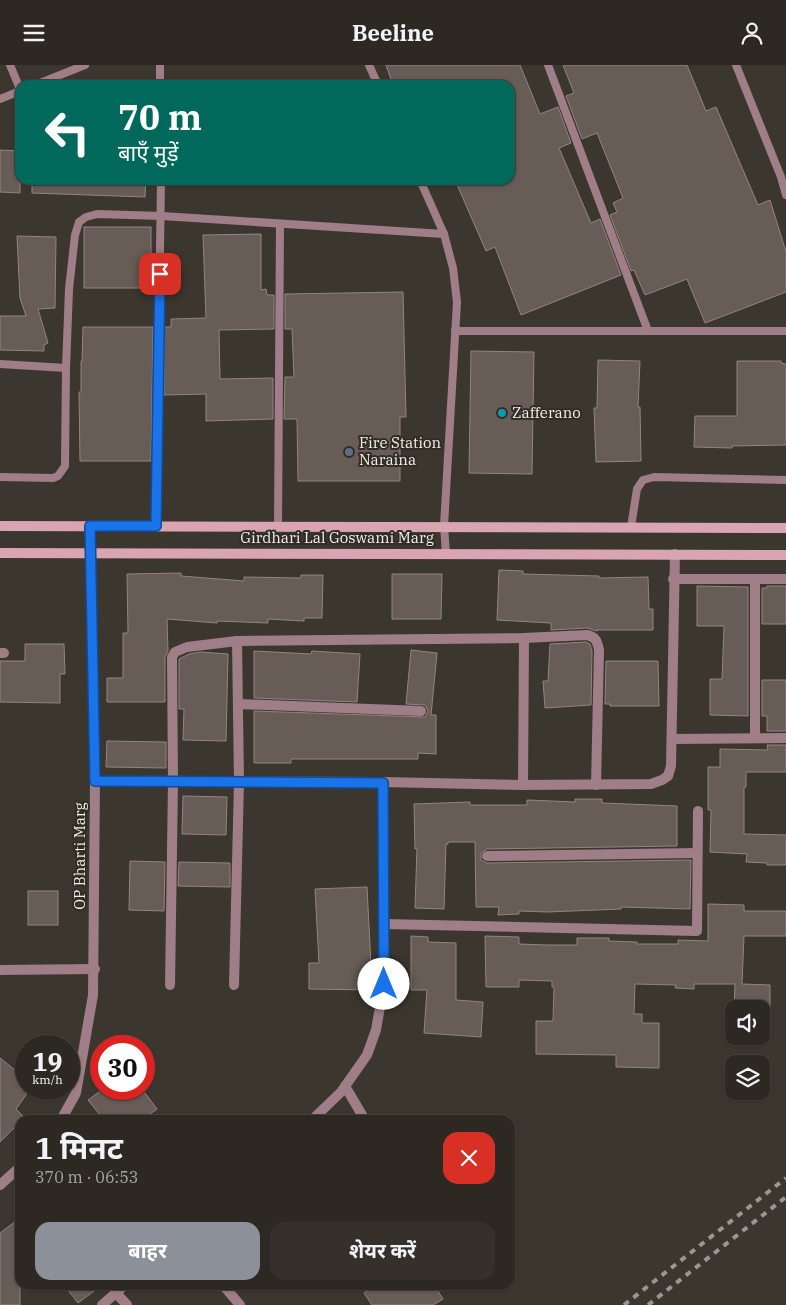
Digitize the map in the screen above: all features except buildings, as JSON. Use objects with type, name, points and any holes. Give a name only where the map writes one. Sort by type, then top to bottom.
[{"type":"main road","name":"Girdhari Lal Goswami Marg","points":[[0,526],[786,528]]},
{"type":"main road","name":"Girdhari Lal Goswami Marg","points":[[0,553],[786,555]]},
{"type":"street","name":"OP Bharti Marg","points":[[65,1115],[76,1093],[94,995],[95,781],[90,526]]},
{"type":"street","points":[[95,781],[596,785],[651,783],[662,780],[668,776],[671,766],[673,579],[675,554]]},
{"type":"street","points":[[673,579],[786,579]]},
{"type":"street","points":[[755,579],[755,738]]},
{"type":"street","points":[[170,985],[173,781],[172,657],[175,652],[186,647],[237,641],[524,638],[587,635],[597,641],[599,650],[596,785]]},
{"type":"street","points":[[523,785],[524,638]]},
{"type":"street","points":[[234,985],[239,782],[237,641]]},
{"type":"street","points":[[238,704],[421,711]]},
{"type":"street","points":[[672,739],[786,738]]},
{"type":"street","points":[[317,1115],[346,1086],[367,1055],[376,1030],[384,984],[383,783]]},
{"type":"street","points":[[384,924],[697,931],[698,811]]},
{"type":"street","points":[[487,856],[697,853]]},
{"type":"street","points":[[0,970],[95,969]]},
{"type":"street","points":[[346,1086],[362,1115]]},
{"type":"street","points":[[0,1185],[15,1172]]},
{"type":"street","points":[[102,1305],[119,1290]]},
{"type":"street","points":[[227,1290],[240,1305]]},
{"type":"street","points":[[116,1293],[127,1305]]},
{"type":"lane","points":[[10,65],[16,80]]},
{"type":"lane","points":[[48,80],[85,65]]},
{"type":"lane","points":[[160,65],[160,80]]},
{"type":"lane","points":[[369,65],[376,80]]},
{"type":"lane","points":[[548,65],[648,331]]},
{"type":"lane","points":[[736,65],[781,177],[786,195]]},
{"type":"lane","points":[[0,99],[15,92]]},
{"type":"lane","points":[[156,526],[161,185]]},
{"type":"lane","points":[[422,185],[444,234],[453,268],[457,302],[444,526],[446,554]]},
{"type":"lane","points":[[0,477],[53,478],[62,472],[65,466],[66,368],[70,289],[75,235],[78,222],[86,217],[97,214],[162,216],[444,234]]},
{"type":"lane","points":[[278,526],[280,223]]},
{"type":"lane","points":[[456,331],[786,331]]},
{"type":"lane","points":[[0,364],[66,368]]},
{"type":"lane","points":[[631,527],[637,489],[643,480],[654,477],[786,480]]},
{"type":"railway","points":[[624,1305],[786,1178]]},
{"type":"railway","points":[[648,1305],[786,1197]]},
{"type":"place","name":"Zafferano","points":[[502,413]]},
{"type":"place","name":"Fire Station Naraina","points":[[349,452]]},
{"type":"route","points":[[160,274],[156,526],[90,526],[95,781],[383,783],[384,984]]}]
